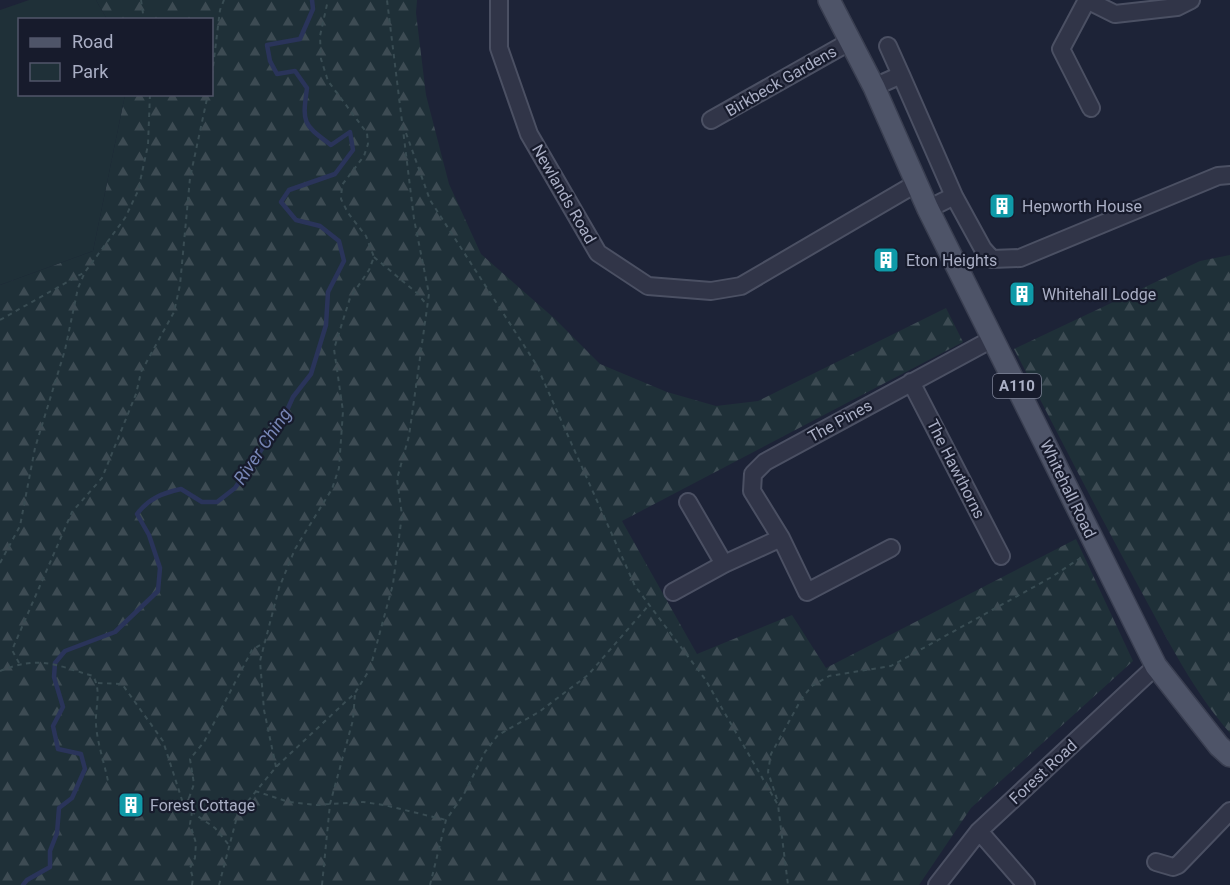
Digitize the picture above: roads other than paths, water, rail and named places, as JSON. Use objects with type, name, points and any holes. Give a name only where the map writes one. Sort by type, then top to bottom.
[{"type":"main road","name":"Whitehall Road","points":[[830,0],[874,87],[928,209],[1156,666],[1230,756]]},
{"type":"street","name":"Newlands Road","points":[[500,0],[499,48],[529,134],[598,253],[648,286],[711,291],[741,286],[917,183]]},
{"type":"street","points":[[1092,108],[1061,49],[1087,0],[1115,14],[1177,7],[1191,0]]},
{"type":"street","name":"Birkbeck Gardens","points":[[711,120],[851,41]]},
{"type":"street","points":[[888,46],[954,196],[983,249],[992,259],[1020,258],[1218,176],[1230,175]]},
{"type":"street","points":[[874,87],[901,75]]},
{"type":"street","points":[[928,209],[954,196]]},
{"type":"street","name":"The Pines","points":[[891,548],[807,592],[781,538],[752,490],[753,474],[765,462],[994,338]]},
{"type":"street","name":"The Hawthorns","points":[[911,382],[1001,556]]},
{"type":"street","points":[[688,502],[724,564]]},
{"type":"street","points":[[673,592],[724,564],[781,538]]},
{"type":"street","name":"Forest Road","points":[[938,885],[978,831],[1156,666]]},
{"type":"street","points":[[1156,862],[1173,867],[1178,865],[1230,811]]},
{"type":"street","points":[[978,831],[1026,885]]},
{"type":"waterway","name":"River Ching","points":[[23,885],[27,880],[50,867],[50,851],[57,833],[59,808],[72,798],[85,769],[81,754],[58,749],[53,726],[63,707],[54,677],[55,663],[65,651],[115,632],[158,591],[160,568],[149,535],[137,514],[151,500],[162,494],[181,489],[202,502],[217,502],[235,488],[284,417],[293,397],[311,374],[326,325],[328,292],[344,261],[339,241],[320,226],[296,220],[281,202],[289,190],[335,174],[353,150],[350,132],[331,145],[310,127],[305,116],[307,88],[295,71],[277,74],[270,61],[267,45],[300,39],[313,9],[312,0]]},
{"type":"place","name":"Hepworth House","points":[[1002,206]]},
{"type":"place","name":"Eton Heights","points":[[886,260]]},
{"type":"place","name":"Whitehall Lodge","points":[[1022,294]]},
{"type":"place","name":"Forest Cottage","points":[[131,805]]}]
